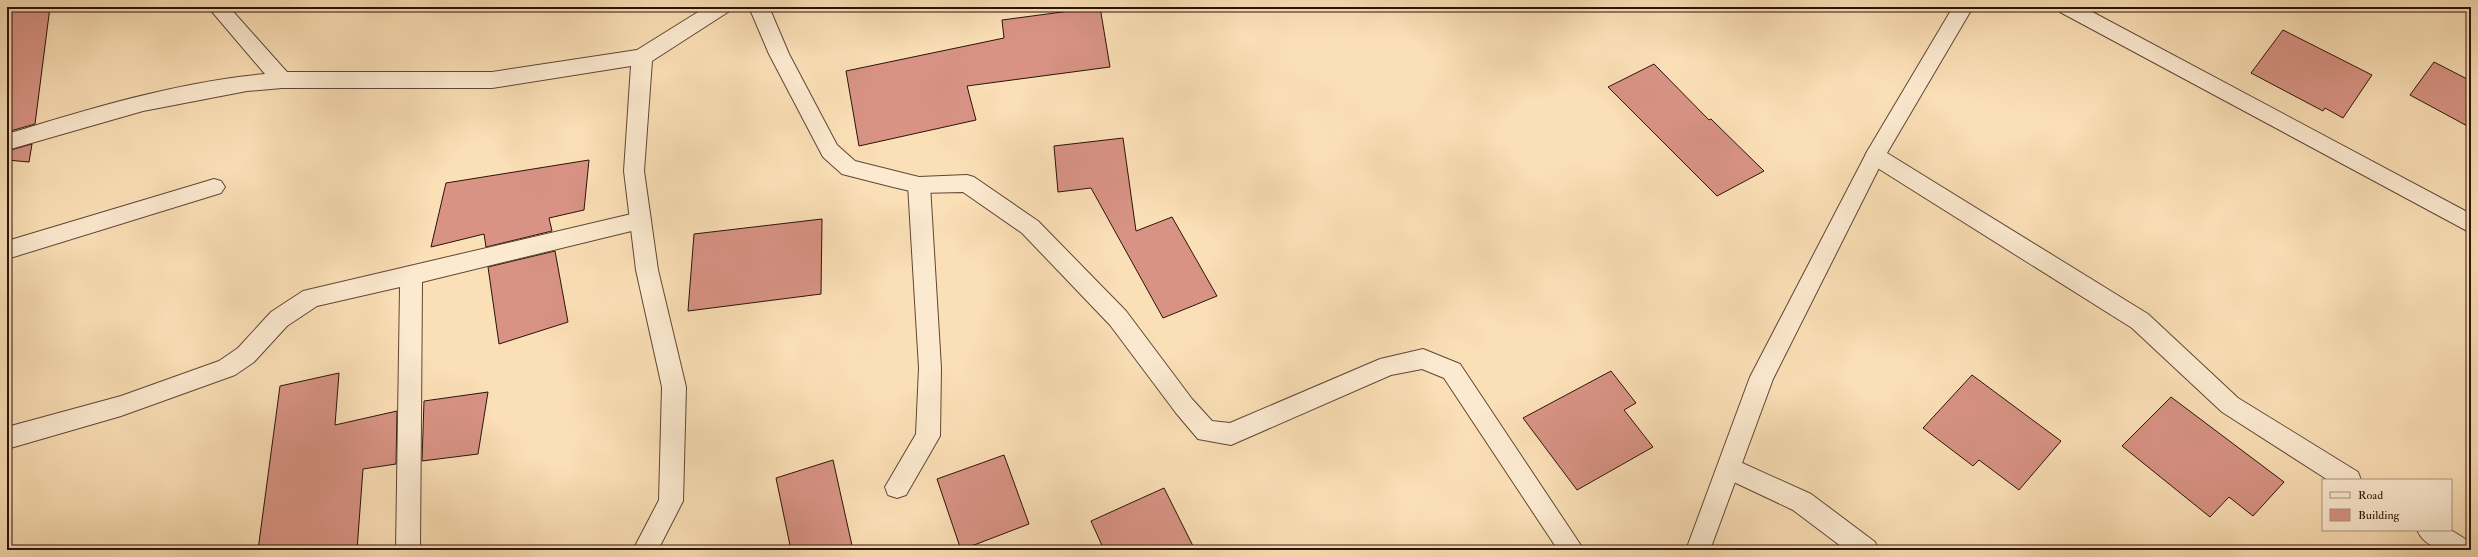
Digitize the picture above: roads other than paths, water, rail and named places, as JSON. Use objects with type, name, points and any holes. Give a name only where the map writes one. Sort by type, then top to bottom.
[{"type":"street","points":[[218,7],[282,80]]},
{"type":"street","points":[[7,142],[98,114],[237,83],[282,80],[492,80],[642,57],[721,7]]},
{"type":"street","points":[[759,7],[779,54],[830,151],[849,168],[918,185],[967,183],[1030,227],[1118,318],[1184,406],[1206,431],[1231,434],[1388,366],[1423,359],[1452,372],[1572,550]]},
{"type":"street","points":[[1698,550],[1762,377],[1875,156],[1963,7]]},
{"type":"street","points":[[2067,7],[2471,224]]},
{"type":"street","points":[[642,57],[634,171],[647,270],[674,387],[671,501],[645,550]]},
{"type":"street","points":[[1875,156],[2140,322],[2230,405],[2348,479]]},
{"type":"street","points":[[897,487],[928,436],[930,368],[918,185]]},
{"type":"street","points":[[7,250],[214,187]]},
{"type":"street","points":[[7,438],[121,406],[227,368],[246,355],[279,319],[311,298],[640,221]]},
{"type":"street","points":[[408,550],[411,275]]},
{"type":"street","points":[[1729,468],[1802,502],[1866,550]]},
{"type":"street","points":[[2431,531],[2461,550]]}]
